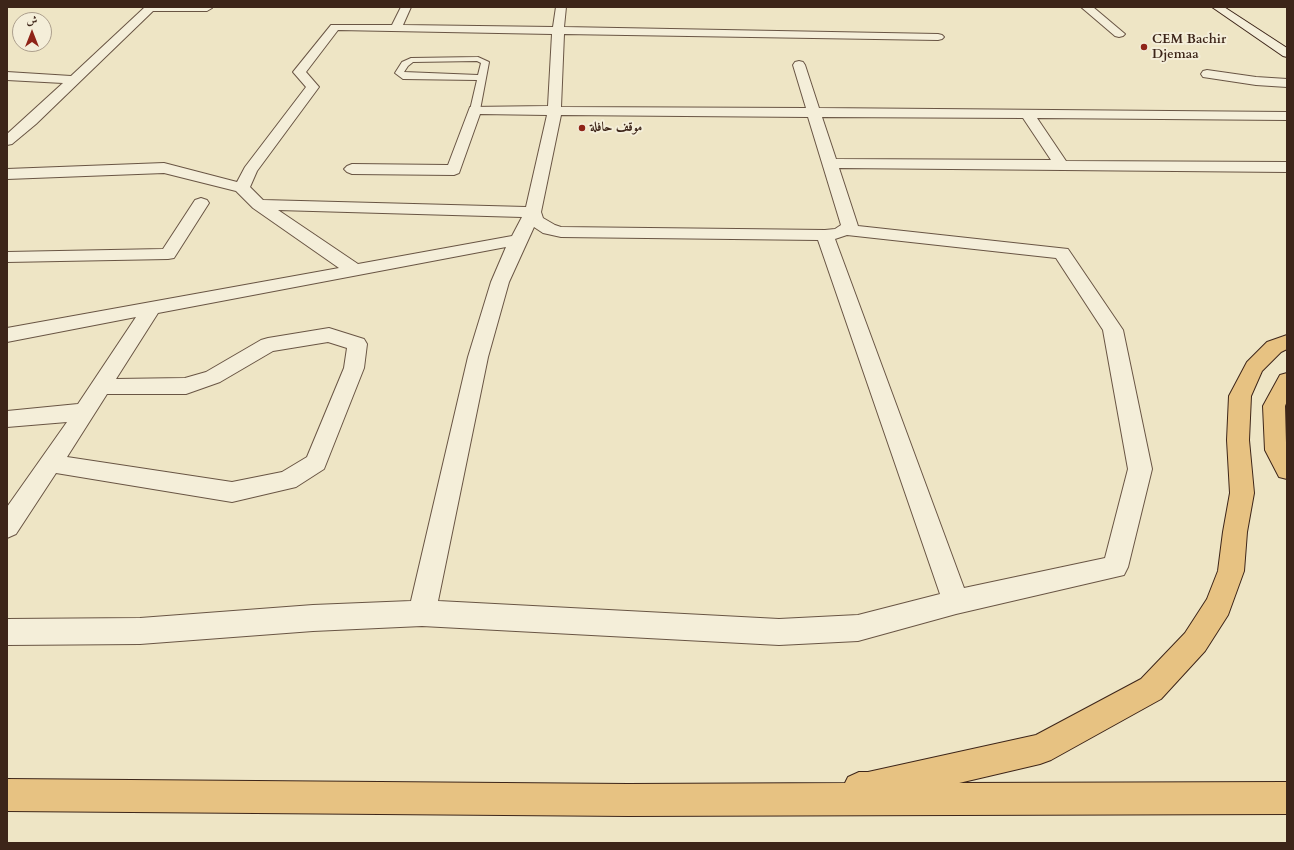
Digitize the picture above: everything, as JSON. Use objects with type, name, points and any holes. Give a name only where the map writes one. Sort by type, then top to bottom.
[{"type":"highway","points":[[628,800],[868,788],[1040,749],[1151,689],[1195,642],[1218,606],[1231,571],[1235,532],[1242,493],[1238,440],[1240,396],[1254,367],[1274,347],[1287,342]]},
{"type":"highway","points":[[1287,380],[1274,406],[1276,450],[1287,470]]},
{"type":"highway","points":[[7,796],[628,800],[1287,798]]},
{"type":"street","points":[[396,27],[406,7]]},
{"type":"street","points":[[422,613],[478,357],[500,282],[518,240],[533,212],[555,115],[558,30],[561,7]]},
{"type":"street","points":[[1086,7],[1119,34]]},
{"type":"street","points":[[1217,7],[1287,53]]},
{"type":"street","points":[[7,141],[31,121],[151,8],[207,8]]},
{"type":"street","points":[[242,188],[250,170],[313,87],[299,72],[335,27],[938,37]]},
{"type":"street","points":[[800,65],[850,227],[835,233]]},
{"type":"street","points":[[1207,74],[1256,81],[1287,83]]},
{"type":"street","points":[[7,76],[73,80]]},
{"type":"street","points":[[352,169],[454,170],[473,115],[1028,118],[1287,116]]},
{"type":"street","points":[[1028,118],[1287,125]]},
{"type":"street","points":[[1028,118],[1062,165]]},
{"type":"street","points":[[13,121],[31,121]]},
{"type":"street","points":[[830,163],[1287,167]]},
{"type":"street","points":[[7,174],[164,168],[242,188],[259,205],[354,270]]},
{"type":"street","points":[[7,257],[168,254],[201,202]]},
{"type":"street","points":[[259,205],[533,212]]},
{"type":"street","points":[[7,632],[140,631],[313,618],[422,613],[778,632],[858,628],[956,602],[1115,567],[1140,469],[1113,330],[1062,253],[835,233],[561,232],[549,229],[536,221],[533,212]]},
{"type":"street","points":[[835,233],[956,602]]},
{"type":"street","points":[[7,334],[518,240]]},
{"type":"street","points":[[7,527],[17,499],[50,463],[152,307]]},
{"type":"street","points":[[50,463],[232,492],[288,480],[316,463],[354,368],[357,344],[329,336],[268,345],[213,377],[186,386],[101,386]]},
{"type":"street","points":[[7,419],[84,412]]},
{"type":"lane","points":[[473,115],[482,78],[485,62],[478,59],[411,60],[405,64],[399,73],[403,76],[482,78]]},
{"type":"place","name":"CEM Bachir Djemaa","points":[[1144,47]]},
{"type":"place","name":"موقف حافلة","points":[[582,128]]}]
